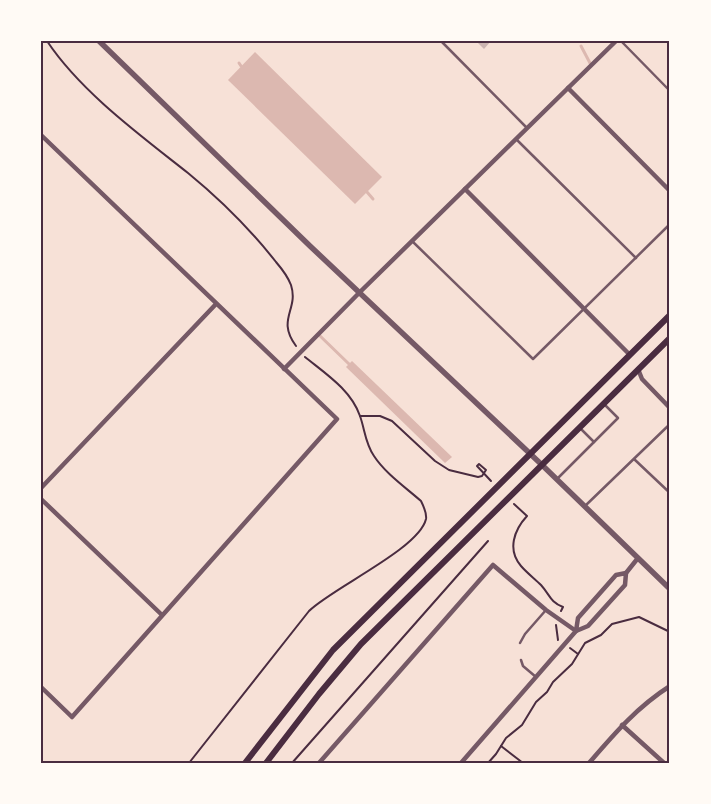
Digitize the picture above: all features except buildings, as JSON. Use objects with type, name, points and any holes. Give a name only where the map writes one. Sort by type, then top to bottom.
[{"type":"main road","points":[[245,763],[333,650],[670,315]]},
{"type":"main road","points":[[266,763],[319,694],[361,644],[670,338]]},
{"type":"street","points":[[99,41],[670,589]]},
{"type":"street","points":[[284,369],[616,41]]},
{"type":"street","points":[[568,88],[670,191]]},
{"type":"street","points":[[41,687],[72,717],[337,420],[42,138]]},
{"type":"street","points":[[465,189],[630,354]]},
{"type":"street","points":[[41,488],[216,304]]},
{"type":"street","points":[[638,369],[642,379],[670,408]]},
{"type":"street","points":[[41,499],[162,615]]},
{"type":"street","points":[[461,763],[576,630],[588,626],[625,585],[626,573],[638,558]]},
{"type":"street","points":[[319,763],[493,565],[546,610],[576,630]]},
{"type":"street","points":[[576,630],[578,618],[616,576],[626,573]]},
{"type":"street","points":[[588,763],[622,724],[645,703],[670,686]]},
{"type":"street","points":[[622,724],[664,763]]},
{"type":"lane","points":[[442,41],[527,128]]},
{"type":"lane","points":[[608,41],[612,46]]},
{"type":"lane","points":[[621,41],[670,91]]},
{"type":"lane","points":[[516,139],[636,258]]},
{"type":"lane","points":[[412,241],[533,359],[670,224]]},
{"type":"lane","points":[[557,479],[618,418],[603,403]]},
{"type":"lane","points":[[584,507],[670,424]]},
{"type":"lane","points":[[579,427],[594,442]]},
{"type":"lane","points":[[634,459],[670,494]]},
{"type":"lane","points":[[520,643],[525,634],[546,610]]},
{"type":"lane","points":[[521,660],[523,666],[536,678]]},
{"type":"path","points":[[47,41],[65,66],[86,87],[152,146],[188,173],[237,216],[276,262],[291,284],[292,302],[287,332],[300,353],[353,400],[360,416],[366,441],[375,458],[424,506],[426,517],[424,524],[405,546],[330,594],[309,611],[189,763]]},
{"type":"path","points":[[360,416],[380,416],[392,421],[435,461],[449,470],[482,476],[486,470],[479,464],[477,466],[482,471]]},
{"type":"path","points":[[521,511],[527,516],[516,530],[513,541],[515,553],[520,564],[543,587],[553,604],[562,608],[555,626],[558,640],[578,654]]},
{"type":"path","points":[[292,763],[488,542]]},
{"type":"path","points":[[488,763],[506,738],[522,725],[536,702],[572,664],[585,643],[601,636],[612,624],[639,617],[670,632]]},
{"type":"path","points":[[501,746],[522,763]]},
{"type":"shaded area","points":[[255,52],[382,177],[355,204],[228,80]]},
{"type":"shaded area","points":[[352,361],[452,457],[445,463],[346,367]]},
{"type":"waterway","points":[[581,46],[591,65]]},
{"type":"waterway","points":[[367,192],[373,199]]},
{"type":"waterway","points":[[318,334],[349,364]]}]
